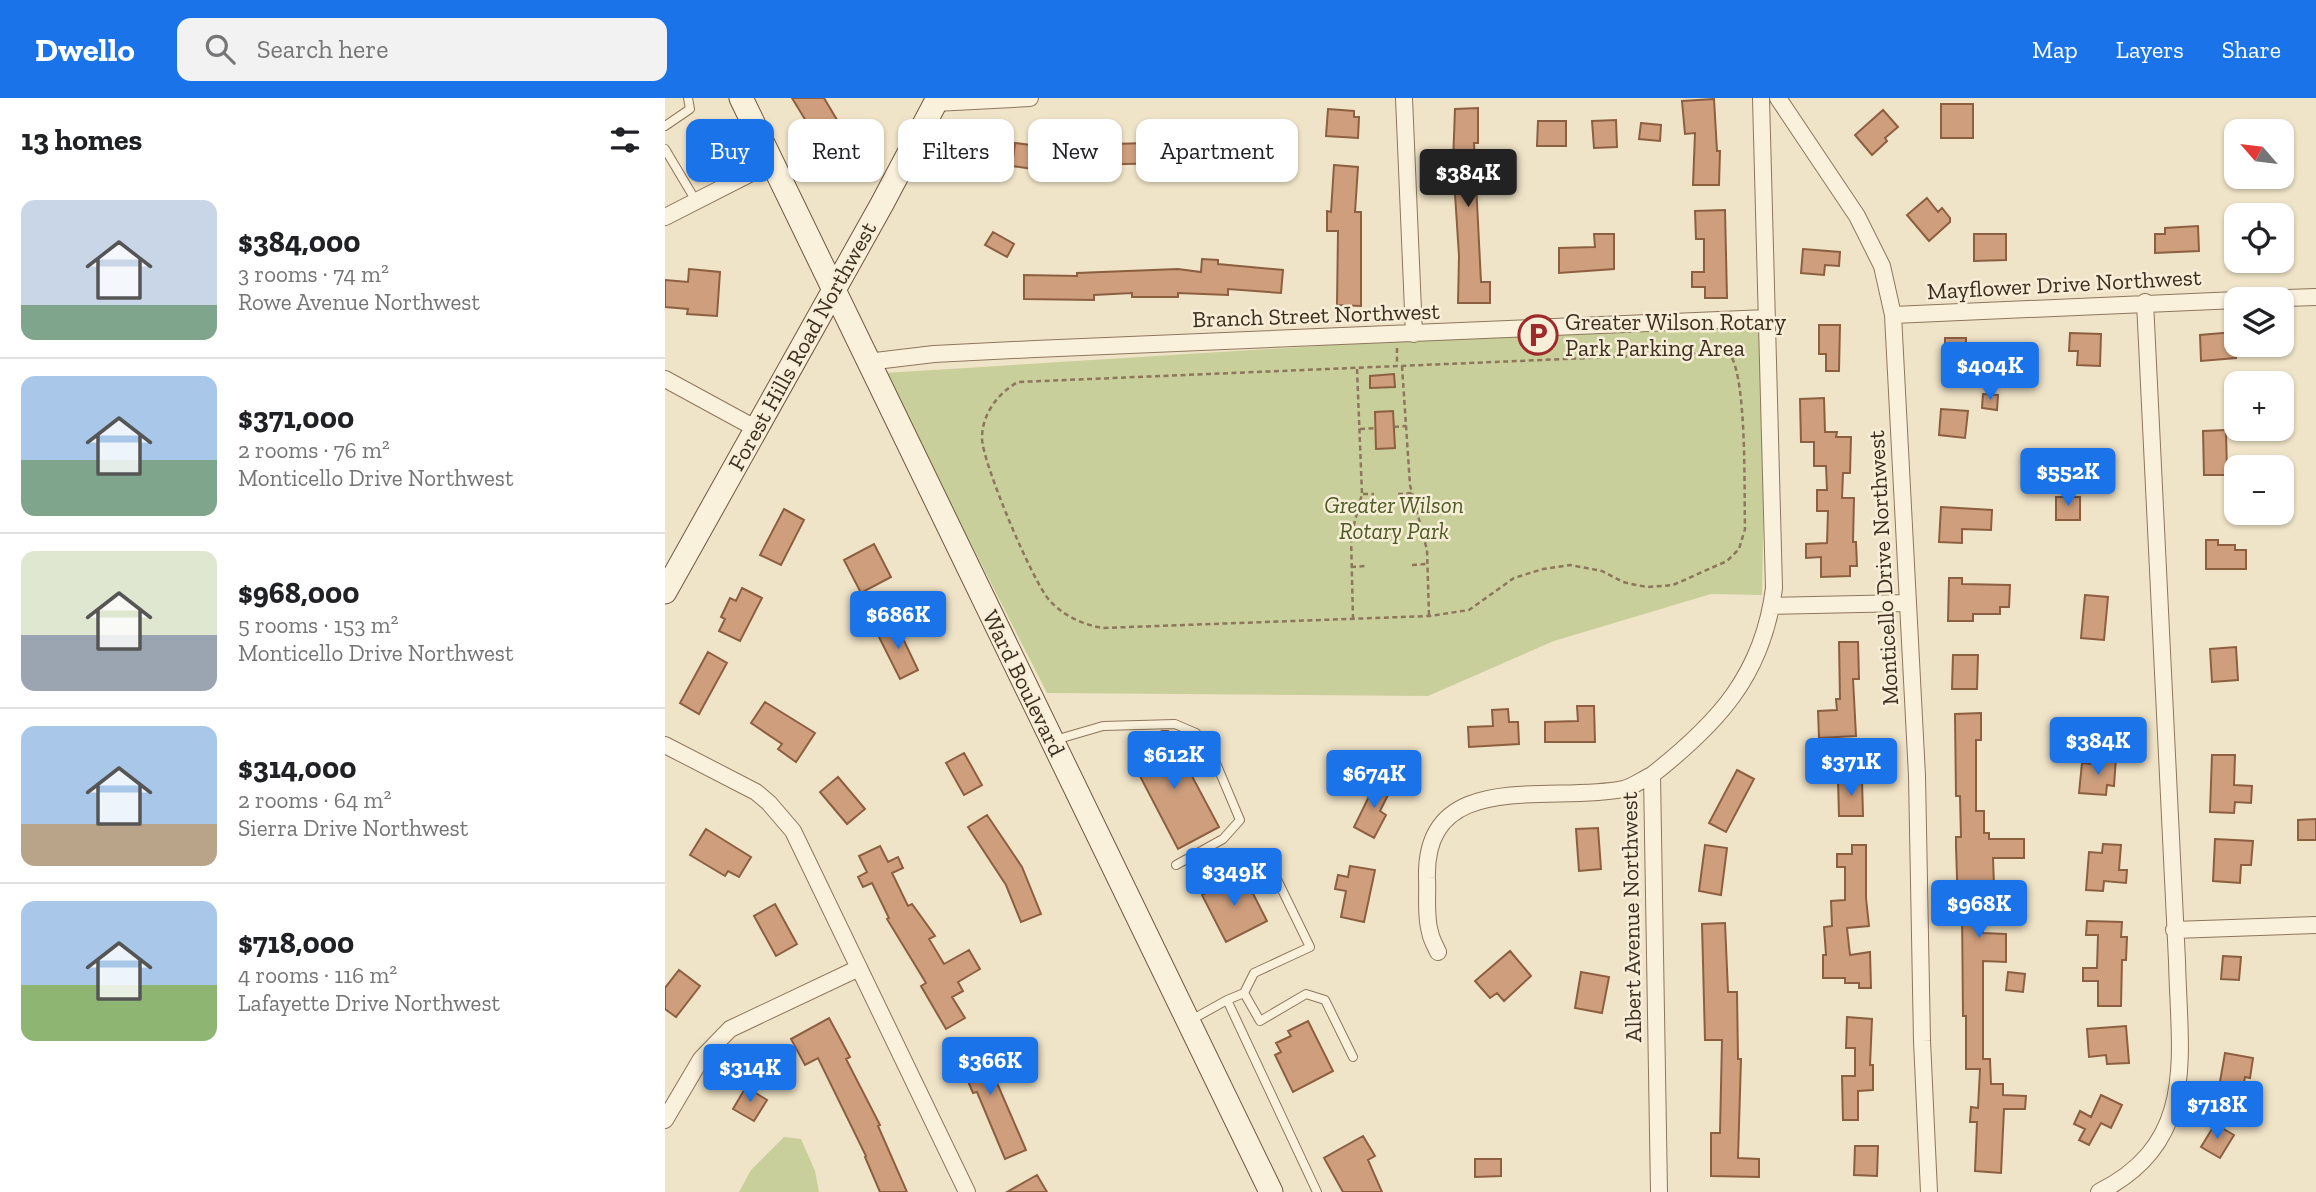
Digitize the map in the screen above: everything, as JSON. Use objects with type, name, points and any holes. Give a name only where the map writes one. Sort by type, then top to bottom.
[{"type":"main road","name":"Ward Boulevard","points":[[741,98],[751,119]]},
{"type":"main road","name":"Forest Hills Road Northwest","points":[[665,592],[882,204],[936,101]]},
{"type":"main road","name":"Ward Boulevard","points":[[774,166],[1271,1192]]},
{"type":"street","points":[[936,101],[1030,98]]},
{"type":"street","points":[[1404,98],[1414,334]]},
{"type":"street","name":"Albert Avenue Northwest","points":[[1659,1192],[1652,775],[1696,739],[1734,695],[1755,657],[1768,624],[1774,588],[1761,98]]},
{"type":"street","name":"Monticello Drive Northwest","points":[[1778,98],[1857,216],[1882,265],[1893,315],[1917,776],[1922,1041],[1930,1192]]},
{"type":"street","points":[[665,217],[733,182]]},
{"type":"street","points":[[2294,298],[2316,298]]},
{"type":"street","name":"Mayflower Drive Northwest","points":[[1893,315],[2224,300]]},
{"type":"street","points":[[2099,1192],[2133,1171],[2148,1156],[2167,1127],[2175,1108],[2179,1062],[2144,302]]},
{"type":"street","name":"Branch Street Northwest","points":[[867,362],[934,354],[1767,318]]},
{"type":"street","points":[[665,379],[755,428]]},
{"type":"street","points":[[1772,606],[1907,603]]},
{"type":"street","points":[[665,745],[756,793],[782,816],[793,831],[967,1192]]},
{"type":"street","points":[[1438,952],[1429,931],[1429,852],[1444,821],[1457,810],[1486,797],[1625,789],[1652,775]]},
{"type":"street","points":[[2174,930],[2316,925]]},
{"type":"street","points":[[665,1120],[701,1059],[730,1030],[859,968]]},
{"type":"lane","points":[[665,126],[690,109],[688,98]]},
{"type":"lane","points":[[665,149],[695,201]]},
{"type":"lane","points":[[1052,740],[1103,726],[1175,724],[1196,733],[1210,749],[1240,820],[1223,839],[1177,865]]},
{"type":"lane","points":[[1188,1021],[1244,993],[1254,973],[1310,947],[1268,861]]},
{"type":"lane","points":[[1244,993],[1260,1021],[1306,994],[1325,1000],[1353,1057]]},
{"type":"lane","points":[[1227,1000],[1317,1192]]},
{"type":"path","points":[[1707,353],[1731,356],[1737,367],[1742,429],[1745,529],[1739,549],[1727,561],[1673,585],[1648,587],[1623,582],[1602,571],[1570,565],[1543,569],[1514,578],[1469,611],[1353,619],[1102,628],[1071,617],[1050,601],[1034,579],[983,449],[982,436],[986,415],[999,396],[1018,382],[1357,367],[1707,353]]},
{"type":"path","points":[[1402,365],[1412,493],[1422,526],[1429,615]]},
{"type":"path","points":[[1353,619],[1350,536],[1362,494],[1357,367]]},
{"type":"path","points":[[1394,427],[1406,426]]},
{"type":"path","points":[[1360,429],[1375,428]]},
{"type":"path","points":[[1398,494],[1412,493]]},
{"type":"path","points":[[1362,494],[1374,494]]},
{"type":"path","points":[[1412,565],[1427,564]]},
{"type":"path","points":[[1351,567],[1366,566]]},
{"type":"green space","name":"Greater Wilson Rotary Park","points":[[1767,318],[1762,595],[1711,594],[1554,641],[1428,696],[1047,693],[884,373]]},
{"type":"green space","points":[[784,1137],[801,1139],[815,1171],[819,1192],[739,1192],[751,1170]]},
{"type":"building","points":[[792,98],[824,98],[836,119],[805,119]]},
{"type":"building","points":[[1714,99],[1717,151],[1720,151],[1719,185],[1693,185],[1695,133],[1685,134],[1682,101]]},
{"type":"building","points":[[1941,104],[1973,104],[1973,138],[1941,138]]},
{"type":"building","points":[[1478,108],[1478,143],[1474,143],[1481,282],[1490,282],[1490,303],[1458,303],[1459,256],[1453,163],[1455,109]]},
{"type":"building","points":[[1328,109],[1354,111],[1354,117],[1359,117],[1358,138],[1326,136]]},
{"type":"building","points":[[1883,110],[1898,127],[1872,155],[1855,135]]},
{"type":"building","points":[[1616,120],[1617,147],[1594,148],[1592,121]]},
{"type":"building","points":[[1538,121],[1566,121],[1566,146],[1537,146]]},
{"type":"building","points":[[1641,123],[1661,125],[1660,141],[1639,139]]},
{"type":"building","points":[[1015,143],[1028,145],[1028,168],[1014,166]]},
{"type":"building","points":[[1136,143],[1136,164],[1122,164],[1122,144]]},
{"type":"building","points":[[1334,165],[1358,167],[1355,212],[1361,212],[1361,306],[1337,305],[1338,231],[1327,231],[1327,211],[1331,212]]},
{"type":"building","points":[[1927,198],[1938,212],[1942,208],[1950,218],[1950,222],[1929,241],[1907,215]]},
{"type":"building","points":[[1725,210],[1727,298],[1705,298],[1705,287],[1692,287],[1692,272],[1704,272],[1704,239],[1696,239],[1695,211]]},
{"type":"building","points":[[2198,226],[2199,251],[2155,253],[2155,234],[2165,234],[2165,228]]},
{"type":"building","points":[[993,232],[1014,244],[1007,257],[985,245]]},
{"type":"building","points":[[1594,234],[1614,234],[1614,269],[1559,273],[1559,248],[1595,247]]},
{"type":"building","points":[[1974,234],[2006,234],[2006,260],[1974,261]]},
{"type":"building","points":[[1803,249],[1840,252],[1839,266],[1825,265],[1824,275],[1801,273]]},
{"type":"building","points":[[1202,259],[1218,260],[1218,264],[1283,270],[1281,293],[1228,289],[1228,295],[1178,293],[1178,297],[1132,297],[1132,293],[1094,295],[1094,300],[1024,299],[1024,275],[1077,276],[1077,273],[1178,269],[1201,272]]},
{"type":"building","points":[[689,269],[720,272],[717,316],[687,314],[688,309],[665,307],[665,280],[688,282]]},
{"type":"building","points":[[1819,325],[1840,325],[1839,371],[1826,371],[1826,354],[1819,354]]},
{"type":"building","points":[[2070,333],[2101,334],[2100,366],[2077,365],[2078,351],[2069,351]]},
{"type":"building","points":[[2224,333],[2224,357],[2236,358],[2201,361],[2200,335]]},
{"type":"building","points":[[1945,338],[1966,338],[1966,364],[1945,364]]},
{"type":"building","points":[[1394,374],[1395,387],[1370,388],[1370,376]]},
{"type":"building","points":[[1983,394],[1998,395],[1997,410],[1982,408]]},
{"type":"building","points":[[1824,398],[1825,432],[1837,432],[1836,437],[1851,437],[1850,473],[1843,473],[1842,498],[1854,498],[1853,542],[1856,542],[1857,566],[1850,566],[1850,576],[1821,577],[1821,557],[1806,558],[1806,544],[1827,543],[1828,511],[1817,511],[1817,490],[1827,490],[1826,466],[1814,466],[1814,442],[1801,442],[1800,399]]},
{"type":"building","points":[[1941,409],[1968,411],[1965,438],[1939,435]]},
{"type":"building","points":[[1393,411],[1395,448],[1376,449],[1375,412]]},
{"type":"building","points":[[2224,430],[2227,455],[2224,455],[2224,475],[2204,475],[2203,431]]},
{"type":"building","points":[[2056,497],[2080,497],[2080,520],[2056,520]]},
{"type":"building","points":[[1941,507],[1992,510],[1991,530],[1962,529],[1962,543],[1939,542]]},
{"type":"building","points":[[784,509],[804,520],[781,565],[760,555]]},
{"type":"building","points":[[2206,540],[2218,540],[2218,545],[2235,545],[2235,550],[2246,550],[2246,569],[2206,569]]},
{"type":"building","points":[[874,544],[891,577],[861,593],[844,560]]},
{"type":"building","points":[[1949,578],[1962,578],[1962,584],[2010,585],[2009,607],[2000,607],[2000,614],[1973,614],[1973,621],[1948,621]]},
{"type":"building","points":[[742,588],[762,598],[740,641],[719,631],[725,619],[721,617],[730,598],[736,601]]},
{"type":"building","points":[[2085,595],[2108,597],[2104,640],[2081,638]]},
{"type":"building","points":[[896,624],[918,670],[900,679],[877,633]]},
{"type":"building","points":[[1839,642],[1858,642],[1859,679],[1853,679],[1856,736],[1819,738],[1818,711],[1837,710],[1836,699],[1840,699]]},
{"type":"building","points":[[2236,647],[2238,680],[2212,682],[2210,649]]},
{"type":"building","points":[[708,652],[727,663],[699,714],[680,703]]},
{"type":"building","points":[[1953,655],[1978,655],[1977,689],[1952,689]]},
{"type":"building","points":[[765,702],[815,733],[796,762],[778,749],[782,744],[751,723]]},
{"type":"building","points":[[1577,706],[1594,706],[1595,742],[1545,742],[1545,722],[1578,721]]},
{"type":"building","points":[[1508,709],[1509,722],[1518,722],[1519,744],[1469,747],[1468,727],[1493,726],[1492,710]]},
{"type":"building","points":[[1981,713],[1981,740],[1976,740],[1976,811],[1984,811],[1984,833],[1989,833],[1989,839],[2024,839],[2024,858],[1993,858],[1994,887],[1981,888],[1983,933],[2006,934],[2006,962],[1983,961],[1983,1059],[1990,1059],[1991,1084],[2003,1084],[2003,1095],[2026,1096],[2025,1109],[2004,1109],[2001,1173],[1975,1171],[1977,1122],[1970,1122],[1971,1107],[1978,1108],[1980,1069],[1966,1069],[1962,908],[1958,908],[1956,837],[1961,837],[1960,796],[1956,796],[1955,714]]},
{"type":"building","points":[[1168,731],[1219,827],[1178,849],[1130,757],[1157,743],[1153,736]]},
{"type":"building","points":[[964,753],[982,785],[964,795],[946,763]]},
{"type":"building","points":[[2212,755],[2235,755],[2234,785],[2252,786],[2251,803],[2235,802],[2234,813],[2210,812]]},
{"type":"building","points":[[2103,756],[2116,757],[2114,786],[2107,785],[2106,795],[2079,793],[2082,763],[2102,765]]},
{"type":"building","points":[[1737,770],[1754,779],[1726,832],[1709,823]]},
{"type":"building","points":[[838,777],[865,809],[847,824],[820,792]]},
{"type":"building","points":[[1377,780],[1392,787],[1380,811],[1386,815],[1374,838],[1354,827]]},
{"type":"building","points":[[1838,780],[1862,780],[1863,816],[1839,816]]},
{"type":"building","points":[[987,815],[1022,867],[1041,914],[1021,922],[1006,885],[968,827]]},
{"type":"building","points":[[2316,819],[2316,840],[2298,840],[2298,820]]},
{"type":"building","points":[[1598,828],[1601,869],[1579,871],[1576,829]]},
{"type":"building","points":[[706,829],[751,857],[739,877],[728,871],[725,876],[690,855]]},
{"type":"building","points":[[2215,839],[2253,841],[2251,865],[2241,865],[2240,883],[2213,881]]},
{"type":"building","points":[[2103,844],[2121,845],[2119,870],[2127,870],[2126,883],[2104,881],[2103,891],[2086,890],[2089,852],[2102,853]]},
{"type":"building","points":[[1705,845],[1727,848],[1721,895],[1699,891]]},
{"type":"building","points":[[1852,845],[1866,845],[1869,926],[1847,928],[1850,955],[1870,952],[1871,988],[1859,988],[1859,983],[1845,983],[1845,978],[1823,978],[1823,955],[1826,955],[1824,927],[1832,926],[1831,901],[1845,900],[1845,867],[1837,867],[1837,854],[1852,854]]},
{"type":"building","points":[[880,846],[888,862],[898,857],[903,868],[892,873],[908,906],[912,904],[935,936],[929,939],[944,964],[969,950],[980,969],[958,982],[963,991],[952,997],[965,1018],[946,1029],[921,986],[926,983],[887,919],[889,918],[872,883],[863,887],[858,877],[867,872],[859,856]]},
{"type":"building","points":[[1350,866],[1375,870],[1364,922],[1341,917],[1346,891],[1335,889],[1338,875],[1348,877]]},
{"type":"building","points":[[1243,874],[1267,921],[1226,942],[1202,895]]},
{"type":"building","points":[[775,904],[797,944],[776,956],[754,916]]},
{"type":"building","points":[[2087,921],[2122,922],[2121,937],[2127,937],[2126,960],[2122,960],[2121,1006],[2098,1006],[2098,981],[2083,981],[2083,968],[2097,968],[2098,935],[2086,935]]},
{"type":"building","points":[[1725,923],[1728,992],[1737,992],[1738,1059],[1741,1059],[1738,1158],[1759,1159],[1759,1177],[1711,1176],[1711,1133],[1720,1133],[1722,1040],[1705,1040],[1702,924]]},
{"type":"building","points":[[1510,951],[1531,976],[1504,1001],[1497,993],[1490,998],[1475,981]]},
{"type":"building","points":[[2223,956],[2241,957],[2239,980],[2221,979]]},
{"type":"building","points":[[679,970],[700,986],[676,1017],[665,1009],[665,988]]},
{"type":"building","points":[[1581,972],[1609,977],[1602,1013],[1575,1008]]},
{"type":"building","points":[[2008,972],[2025,974],[2023,992],[2006,990]]},
{"type":"building","points":[[1847,1017],[1872,1019],[1870,1065],[1873,1065],[1873,1090],[1858,1091],[1858,1120],[1843,1120],[1842,1076],[1855,1076],[1855,1048],[1846,1048]]},
{"type":"building","points":[[829,1018],[850,1057],[846,1059],[880,1125],[878,1126],[907,1192],[880,1192],[866,1156],[818,1058],[805,1065],[791,1039]]},
{"type":"building","points":[[1308,1021],[1333,1071],[1293,1092],[1275,1055],[1281,1052],[1276,1043],[1291,1036],[1288,1031]]},
{"type":"building","points":[[2126,1026],[2129,1063],[2107,1064],[2106,1055],[2089,1057],[2087,1029]]},
{"type":"building","points":[[978,1039],[1026,1150],[1005,1159],[977,1092],[973,1093],[956,1053],[956,1048]]},
{"type":"building","points":[[2225,1053],[2253,1058],[2250,1078],[2245,1077],[2241,1098],[2218,1093]]},
{"type":"building","points":[[746,1087],[767,1100],[754,1121],[733,1109]]},
{"type":"building","points":[[2101,1095],[2122,1105],[2111,1128],[2101,1123],[2089,1145],[2079,1140],[2085,1129],[2074,1124],[2080,1111],[2091,1117]]},
{"type":"building","points":[[2215,1124],[2234,1135],[2220,1158],[2201,1147]]},
{"type":"building","points":[[1363,1136],[1375,1156],[1368,1160],[1382,1192],[1343,1192],[1324,1158]]},
{"type":"building","points":[[1855,1146],[1878,1146],[1877,1176],[1854,1175]]},
{"type":"building","points":[[1475,1159],[1501,1159],[1501,1176],[1475,1177]]},
{"type":"building","points":[[1037,1175],[1047,1192],[1007,1192]]},
{"type":"place","name":"Greater Wilson Rotary Park Parking Area","points":[[1538,335]]}]
